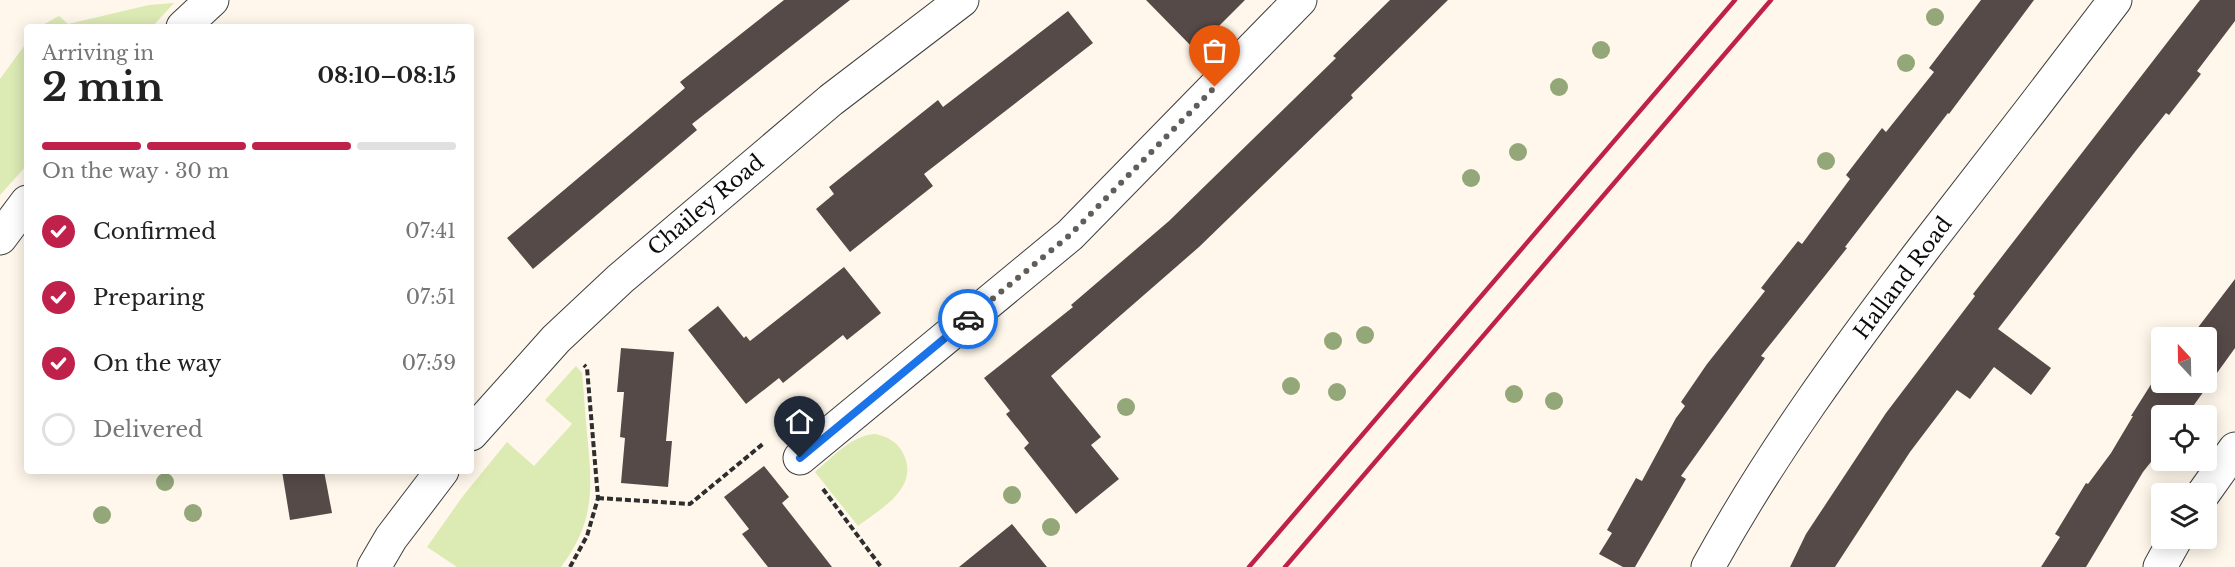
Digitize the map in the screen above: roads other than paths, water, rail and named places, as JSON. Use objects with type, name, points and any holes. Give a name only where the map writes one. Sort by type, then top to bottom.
[{"type":"street","points":[[186,24],[212,0]]},
{"type":"street","name":"Chailey Road","points":[[474,431],[555,339],[590,306],[683,224],[831,100],[962,0]]},
{"type":"street","points":[[800,458],[1070,235],[1300,0]]},
{"type":"street","name":"Halland Road","points":[[1708,567],[1733,522],[1787,436],[1838,365],[2115,0]]},
{"type":"street","points":[[0,238],[24,206]]},
{"type":"street","points":[[2211,483],[2235,449]]},
{"type":"street","points":[[374,567],[391,538],[440,474]]},
{"type":"street","points":[[2160,567],[2170,549]]},
{"type":"railway","points":[[1249,567],[1735,0]]},
{"type":"railway","points":[[1285,567],[1771,0]]}]
